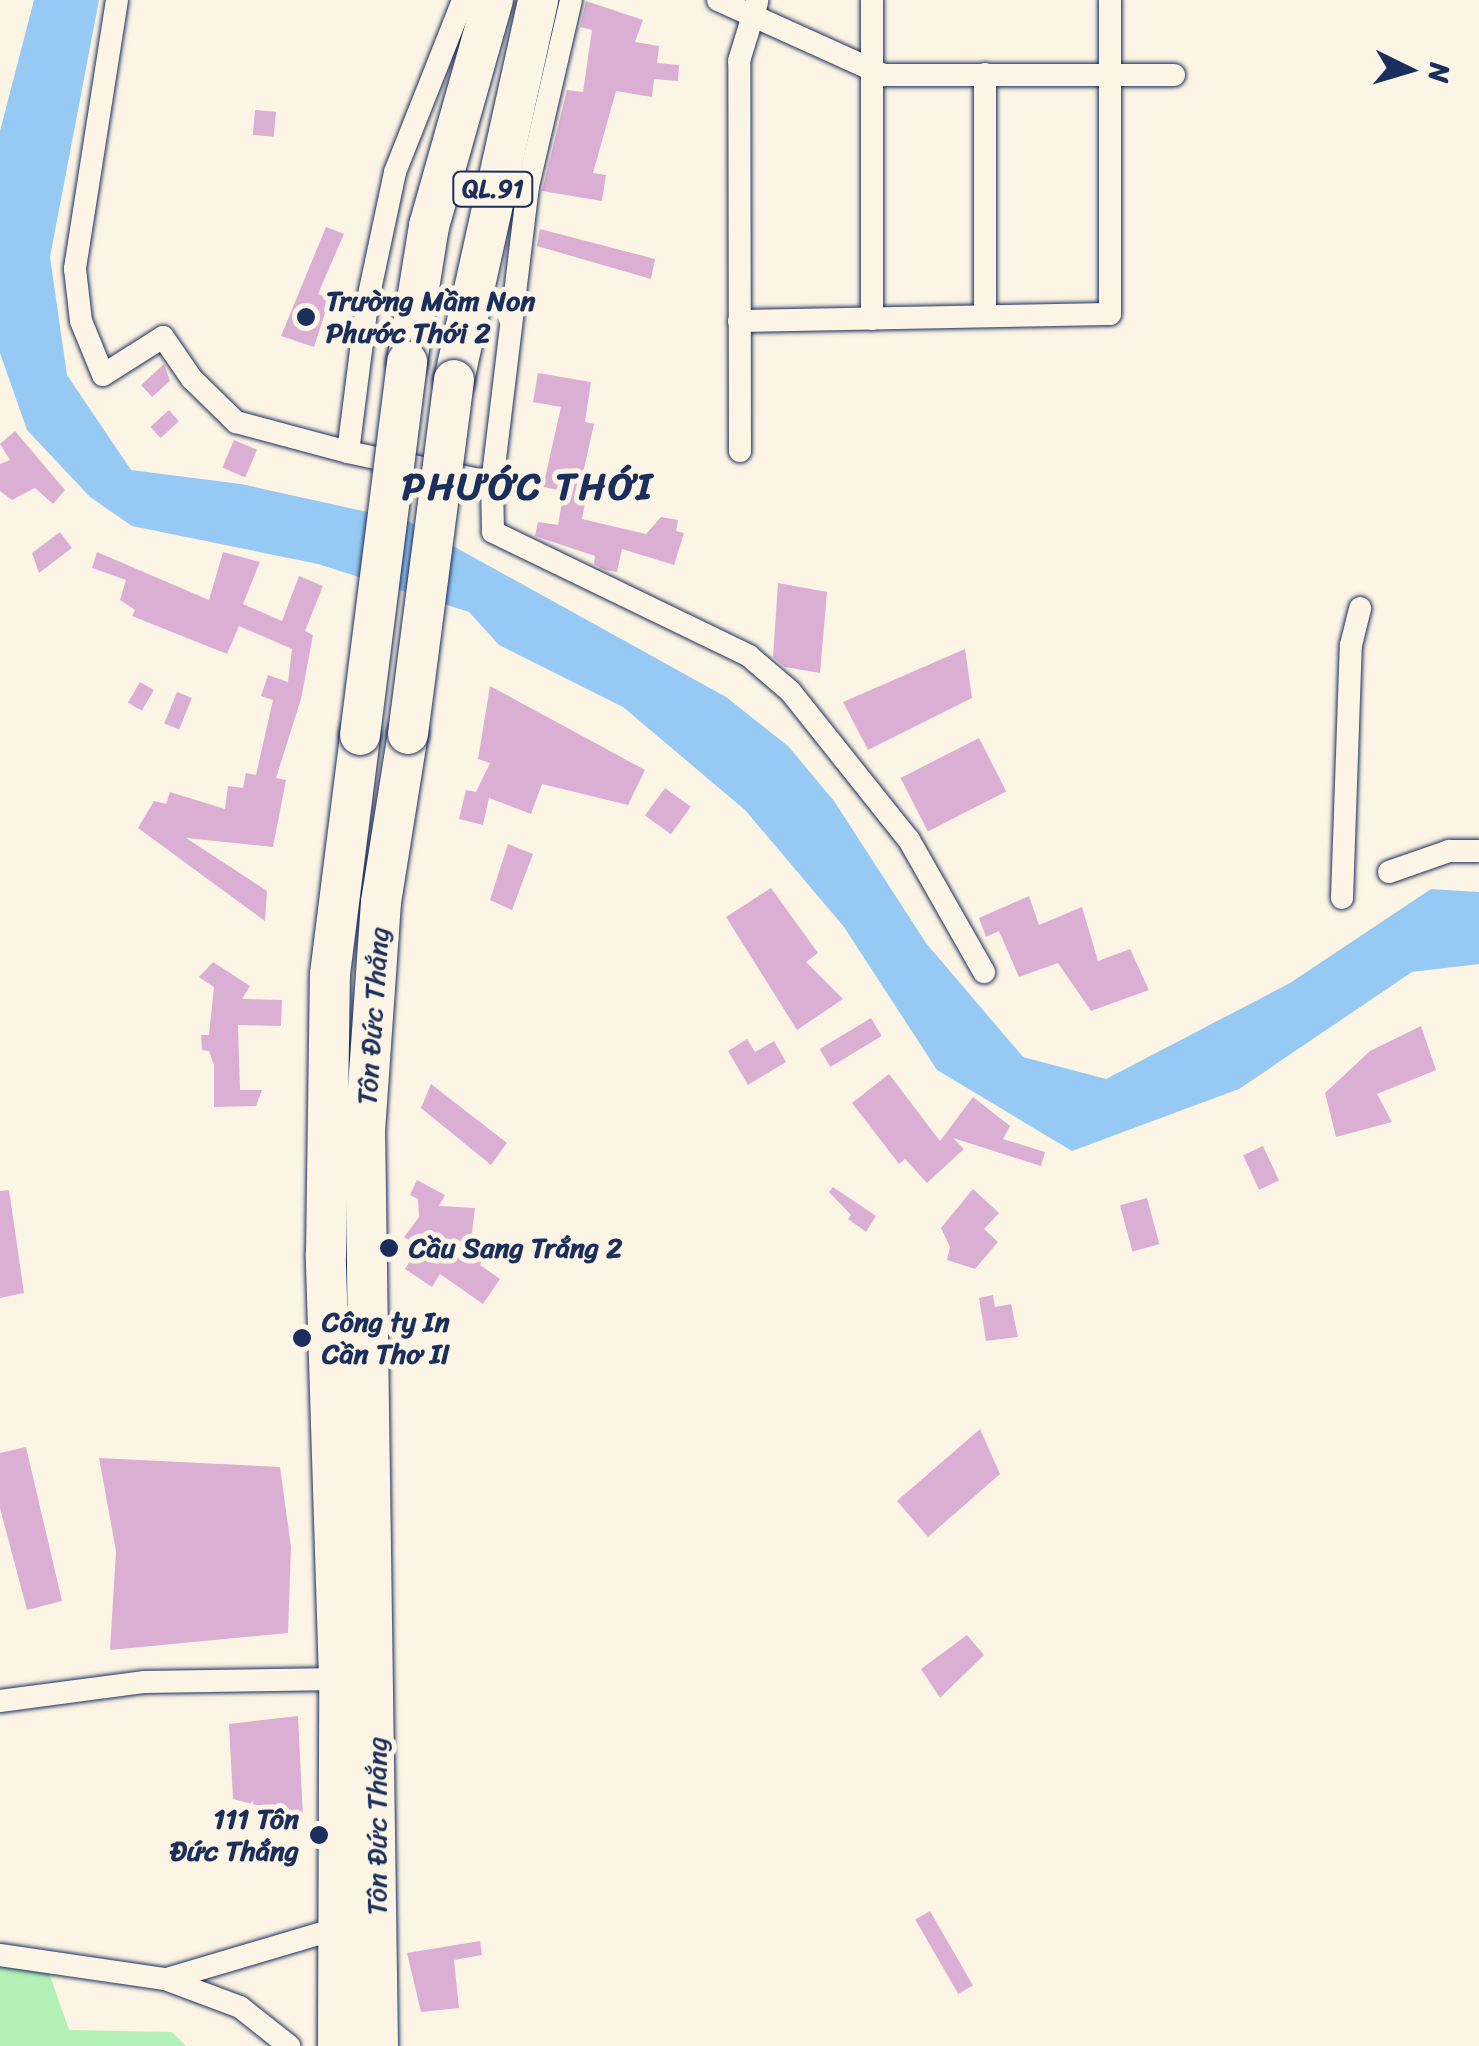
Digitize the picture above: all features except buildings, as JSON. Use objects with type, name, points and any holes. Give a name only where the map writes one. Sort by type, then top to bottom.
[{"type":"highway","name":"Tôn Đức Thắng","points":[[378,2046],[358,1678],[326,1254],[330,974],[406,362],[429,226],[493,0]]},
{"type":"highway","name":"Tôn Đức Thắng","points":[[338,2046],[339,1928],[358,1678],[365,1131],[382,902],[454,380],[538,0]]},
{"type":"street","points":[[117,0],[76,270],[81,320],[103,375],[163,336],[192,379],[236,422],[348,452],[492,483]]},
{"type":"street","points":[[348,452],[368,304],[394,172],[463,0]]},
{"type":"street","points":[[571,0],[528,186],[490,521],[504,542],[749,656],[790,691],[909,840],[984,972]]},
{"type":"street","points":[[718,0],[755,7],[872,72],[1174,75]]},
{"type":"street","points":[[872,0],[872,319]]},
{"type":"street","points":[[739,321],[1110,314],[1110,0]]},
{"type":"street","points":[[740,451],[739,61],[755,7]]},
{"type":"street","points":[[985,74],[985,316]]},
{"type":"street","points":[[1342,898],[1350,645],[1360,608]]},
{"type":"street","points":[[1389,872],[1424,859],[1479,851]]},
{"type":"street","points":[[0,1701],[181,1679],[358,1678]]},
{"type":"street","points":[[165,1979],[339,1928]]},
{"type":"street","points":[[0,1955],[165,1979],[240,2007],[289,2046]]},
{"type":"green space","points":[[0,1966],[48,1970],[69,2030],[172,2032],[186,2046],[0,2046]]},
{"type":"water","points":[[34,0],[99,0],[50,257],[67,375],[131,470],[241,484],[408,521],[726,697],[788,746],[834,801],[926,943],[1023,1057],[1106,1079],[1290,983],[1431,889],[1479,892],[1479,964],[1412,972],[1239,1089],[1072,1151],[937,1070],[844,927],[745,810],[623,707],[499,645],[469,612],[318,564],[132,526],[90,497],[27,430],[0,353],[0,131]]},
{"type":"place","name":"Trường Mầm Non Phước Thới 2","points":[[306,317]]},
{"type":"place","name":"Cầu Sang Trắng 2","points":[[389,1248]]},
{"type":"place","name":"Công ty In Cần Thơ II","points":[[302,1338]]},
{"type":"place","name":"111 Tôn Đức Thắng","points":[[319,1835]]},
{"type":"district","name":"PHƯỚC THỚI","points":[[528,487]]}]
